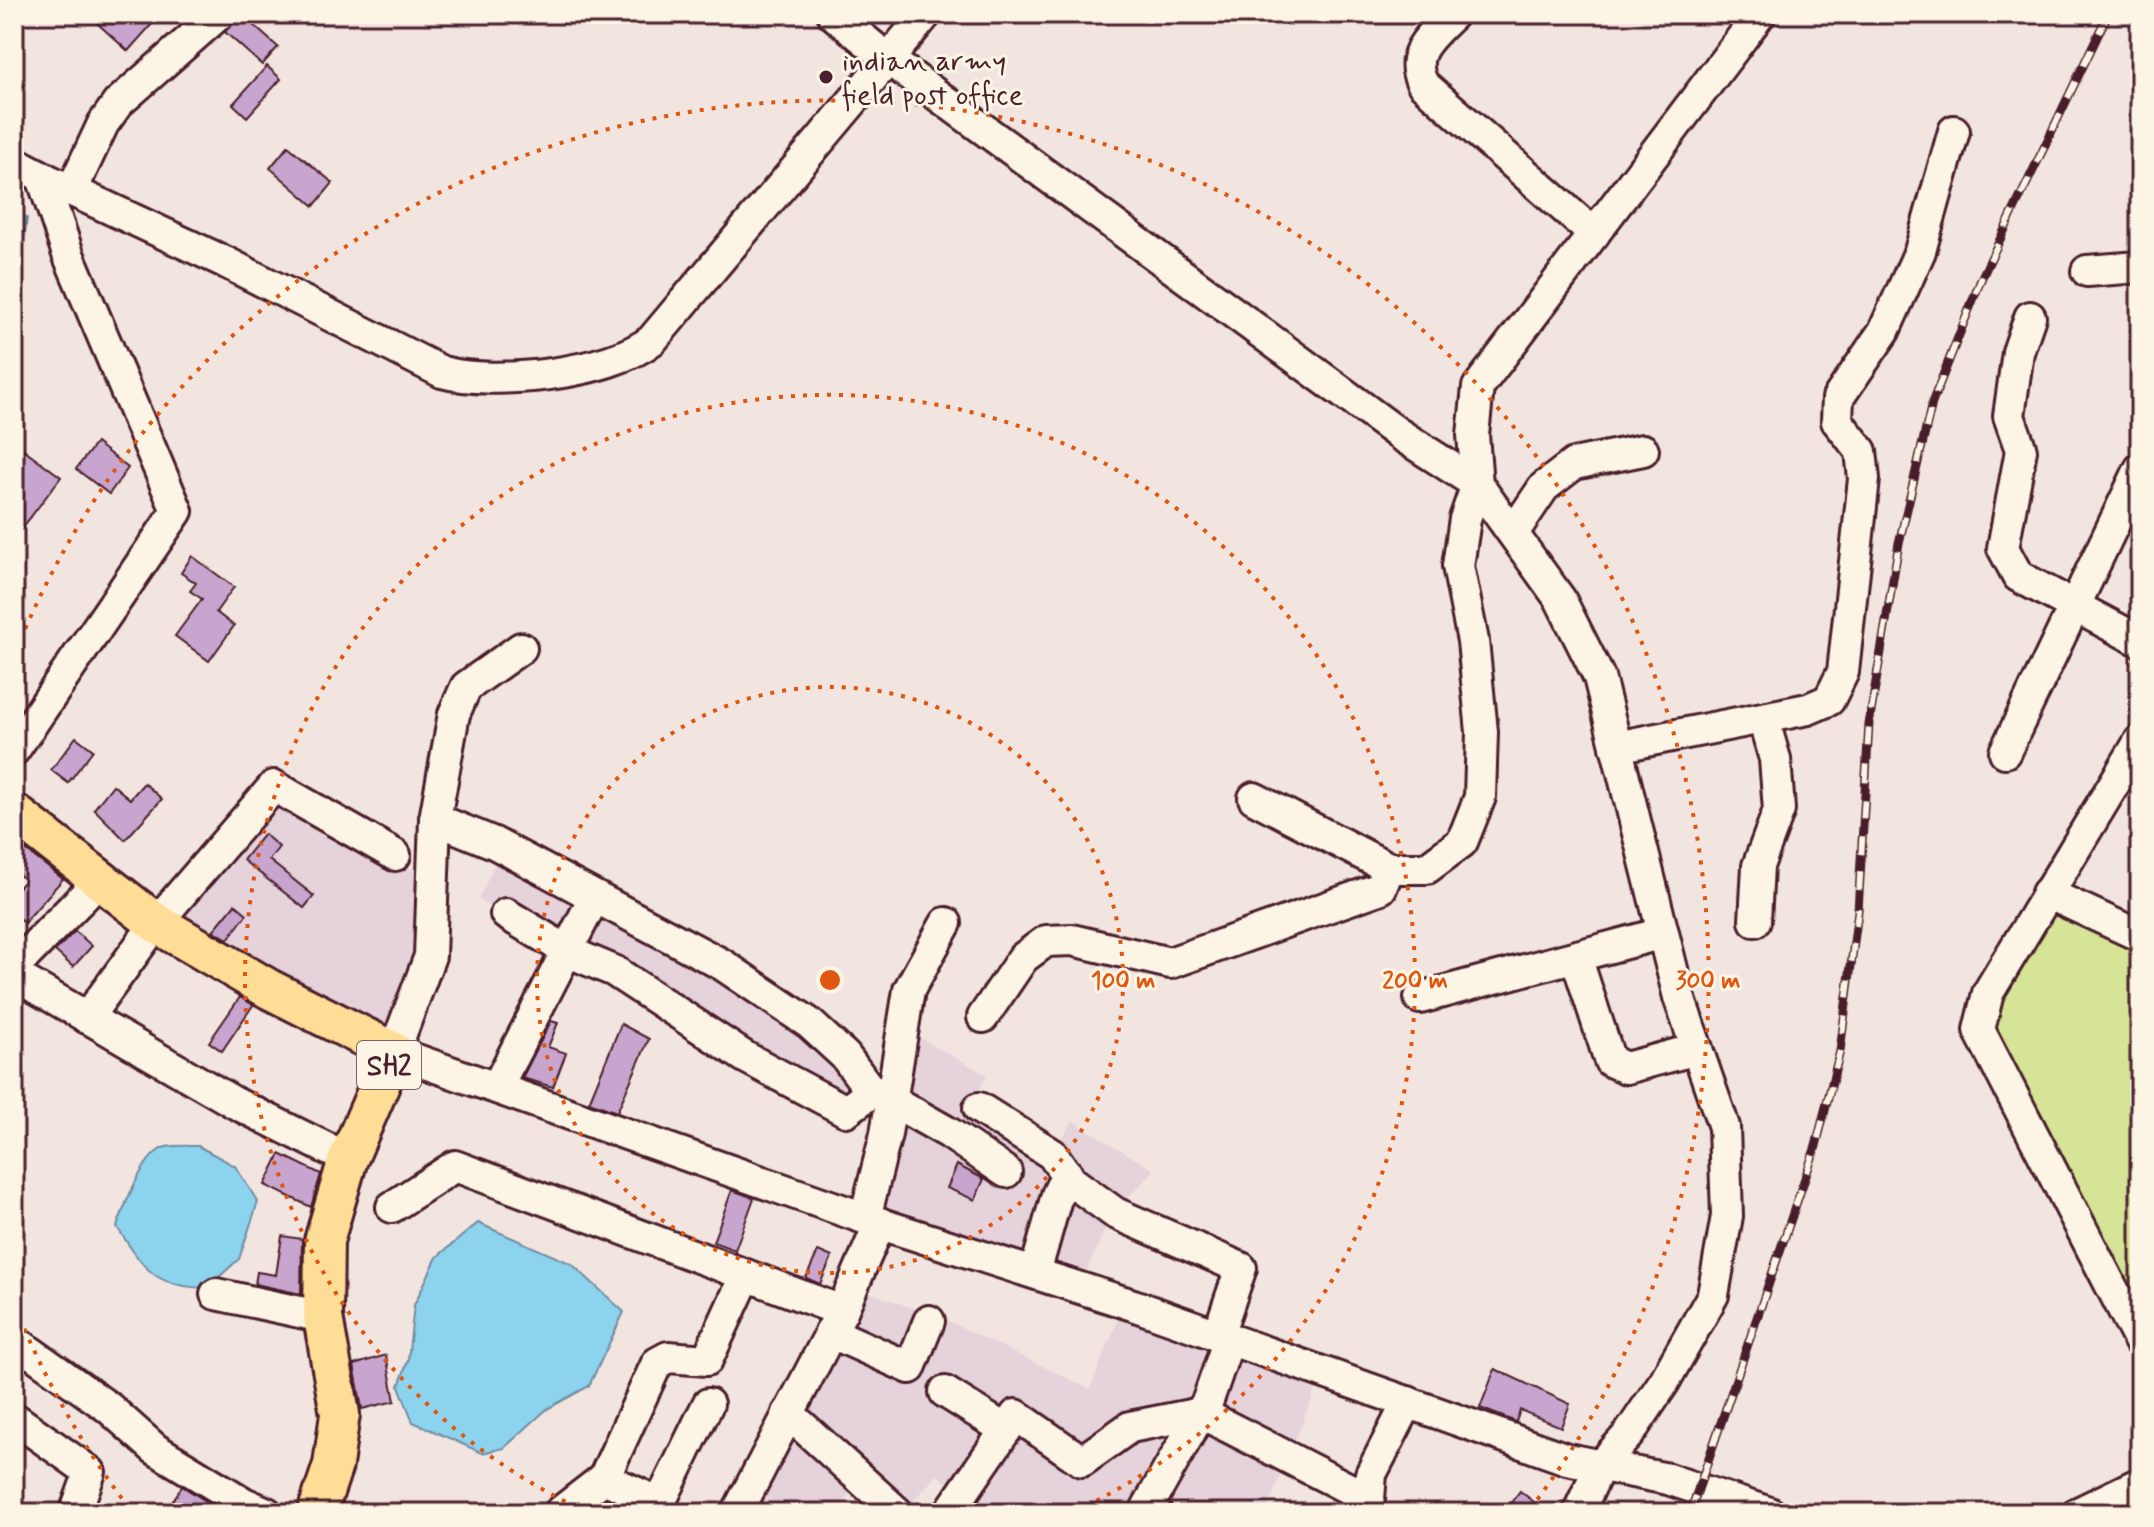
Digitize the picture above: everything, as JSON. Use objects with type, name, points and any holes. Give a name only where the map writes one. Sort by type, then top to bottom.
[{"type":"main road","name":"SH2","points":[[14,813],[156,923],[269,989],[394,1052],[348,1159],[324,1241],[323,1317],[340,1414],[333,1465],[317,1513]]},
{"type":"street","points":[[833,14],[888,59],[1399,434],[1477,484],[1560,599],[1599,677],[1663,933],[1724,1127],[1727,1216],[1713,1295],[1664,1382],[1629,1434],[1600,1466],[1578,1513]]},
{"type":"street","points":[[14,162],[442,372],[465,378],[490,378],[586,368],[634,354],[652,340],[926,14]]},
{"type":"street","points":[[1453,14],[1417,56],[1416,72],[1423,84],[1594,234]]},
{"type":"street","points":[[1254,798],[1389,868],[1427,868],[1462,842],[1480,797],[1482,732],[1473,641],[1458,566],[1465,519],[1477,484],[1473,435],[1478,387],[1760,14]]},
{"type":"street","points":[[72,190],[103,124],[118,103],[217,15]]},
{"type":"street","points":[[1616,747],[1808,709],[1829,700],[1843,672],[1864,479],[1861,451],[1837,421],[1838,398],[1884,331],[1920,251],[1954,131]]},
{"type":"street","points":[[14,750],[177,511],[76,273],[43,177]]},
{"type":"street","points":[[2087,271],[2140,267]]},
{"type":"street","points":[[2030,317],[2018,352],[2009,416],[2021,450],[2003,548],[2018,576],[2140,641]]},
{"type":"street","points":[[1513,533],[1544,487],[1574,464],[1643,450]]},
{"type":"street","points":[[2005,752],[2140,469]]},
{"type":"street","points":[[521,648],[466,687],[454,714],[435,819],[430,956],[394,1052],[872,1220],[1224,1337],[1567,1459],[1668,1479],[1738,1508],[1770,1513]]},
{"type":"street","points":[[1755,921],[1758,866],[1779,810],[1775,759],[1763,718]]},
{"type":"street","points":[[2140,741],[1988,993],[1979,1030],[2140,1342]]},
{"type":"street","points":[[87,1018],[156,923],[274,786],[395,855]]},
{"type":"street","points":[[435,819],[494,843],[723,965],[809,1023],[845,1056],[881,1096],[949,1133],[1006,1172]]},
{"type":"street","points":[[983,1017],[1023,958],[1046,941],[1072,940],[1170,963],[1381,888],[1389,868]]},
{"type":"street","points":[[14,967],[99,881]]},
{"type":"street","points":[[2047,893],[2140,936]]},
{"type":"street","points":[[497,1087],[569,952],[594,898]]},
{"type":"street","points":[[506,914],[569,952],[614,971],[745,1057],[846,1111],[881,1096]]},
{"type":"street","points":[[737,1513],[836,1321],[872,1220],[886,1134],[881,1096],[909,990],[946,923]]},
{"type":"street","points":[[1420,998],[1663,933]]},
{"type":"street","points":[[1576,957],[1610,1061],[1626,1068],[1697,1049]]},
{"type":"street","points":[[14,975],[235,1103],[348,1159]]},
{"type":"street","points":[[979,1108],[1052,1154],[1067,1174],[1115,1213],[1241,1268],[1201,1413],[1147,1508],[1156,1513]]},
{"type":"street","points":[[392,1207],[455,1166],[746,1275],[836,1321],[910,1368],[929,1321]]},
{"type":"street","points":[[1035,1273],[1057,1195],[1067,1174]]},
{"type":"street","points":[[559,1513],[604,1478],[654,1366],[668,1357],[707,1360],[746,1275]]},
{"type":"street","points":[[216,1294],[323,1317]]},
{"type":"street","points":[[22,1346],[109,1408],[155,1449],[244,1503],[267,1513]]},
{"type":"street","points":[[945,1392],[1006,1430]]},
{"type":"street","points":[[949,1513],[1016,1415],[1082,1461],[1130,1427],[1201,1413],[1369,1499],[1371,1474],[1408,1402]]},
{"type":"street","points":[[604,1478],[657,1508],[708,1404]]},
{"type":"street","points":[[788,1413],[898,1513]]},
{"type":"street","points":[[14,1418],[90,1472],[75,1513]]},
{"type":"street","points":[[2078,1513],[2140,1483]]},
{"type":"shaded area","points":[[277,796],[423,875],[423,954],[388,1039],[167,929]]},
{"type":"shaded area","points":[[500,853],[814,1034],[865,1091],[846,1106],[478,900]]},
{"type":"shaded area","points":[[918,1037],[987,1075],[970,1110],[1048,1160],[1073,1121],[1154,1170],[1110,1218],[1082,1282],[879,1211],[903,1120]]},
{"type":"shaded area","points":[[859,1289],[940,1317],[1090,1389],[1122,1310],[1319,1382],[1265,1513],[988,1513],[937,1475],[911,1503],[867,1469],[836,1513],[775,1513],[757,1504]]},
{"type":"green space","points":[[2054,902],[2140,946],[2140,1322],[1988,1025]]},
{"type":"water","points":[[14,208],[27,218],[20,270],[14,277]]},
{"type":"water","points":[[198,1146],[235,1166],[258,1202],[239,1259],[207,1288],[174,1284],[152,1273],[117,1227],[136,1181],[158,1151],[166,1147]]},
{"type":"water","points":[[478,1223],[572,1264],[624,1312],[589,1386],[547,1409],[504,1448],[482,1453],[413,1422],[399,1386],[408,1360],[414,1305],[437,1257]]},
{"type":"building","points":[[87,14],[161,14],[128,51]]},
{"type":"building","points":[[237,14],[241,14],[278,47],[262,65],[225,32]]},
{"type":"building","points":[[267,66],[281,79],[247,117],[233,104]]},
{"type":"building","points":[[288,146],[333,183],[314,206],[270,168]]},
{"type":"building","points":[[14,442],[61,477],[14,539]]},
{"type":"building","points":[[96,443],[128,468],[109,494],[76,469]]},
{"type":"building","points":[[192,556],[234,587],[216,612],[234,626],[209,661],[175,636],[202,599],[190,591],[196,583],[181,573]]},
{"type":"building","points":[[76,737],[93,750],[68,783],[51,770]]},
{"type":"building","points":[[144,783],[162,799],[125,840],[94,809],[113,785],[130,799]]},
{"type":"building","points":[[264,834],[279,847],[269,860],[314,896],[304,908],[243,860]]},
{"type":"building","points":[[14,841],[63,879],[24,923],[14,914],[14,892],[25,880],[14,870]]},
{"type":"building","points":[[235,904],[247,914],[228,939],[213,931]]},
{"type":"building","points":[[75,931],[92,946],[73,967],[55,951]]},
{"type":"building","points":[[240,997],[253,1005],[222,1051],[209,1042]]},
{"type":"building","points":[[551,1021],[558,1023],[548,1047],[566,1053],[553,1087],[522,1078]]},
{"type":"building","points":[[621,1024],[649,1039],[617,1112],[589,1102]]},
{"type":"building","points":[[280,1154],[321,1174],[311,1207],[265,1185]]},
{"type":"building","points":[[957,1165],[984,1179],[975,1200],[947,1188]]},
{"type":"building","points":[[732,1190],[754,1198],[735,1250],[713,1242]]},
{"type":"building","points":[[282,1236],[302,1239],[301,1294],[255,1284],[257,1272],[276,1275]]},
{"type":"building","points":[[818,1251],[832,1257],[820,1284],[806,1278]]},
{"type":"building","points":[[386,1355],[395,1401],[362,1409],[354,1365]]},
{"type":"building","points":[[1495,1369],[1570,1404],[1561,1427],[1520,1410],[1516,1422],[1480,1408]]},
{"type":"building","points":[[182,1486],[209,1503],[203,1513],[185,1513],[171,1504]]},
{"type":"building","points":[[1520,1491],[1548,1513],[1503,1513]]},
{"type":"railway","points":[[1690,1513],[1816,1146],[1840,1051],[1858,911],[1869,724],[1899,543],[1932,403],[1982,277],[2108,14]]},
{"type":"place","name":"indian army field post office","points":[[826,77]]}]
